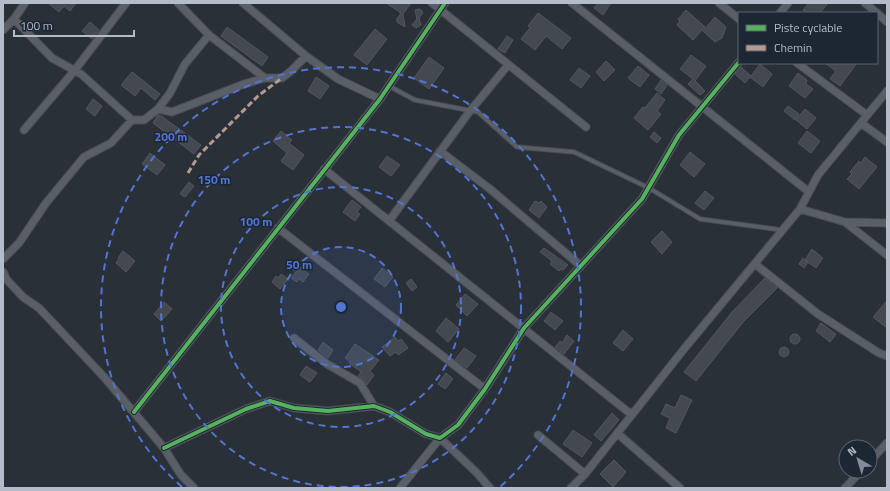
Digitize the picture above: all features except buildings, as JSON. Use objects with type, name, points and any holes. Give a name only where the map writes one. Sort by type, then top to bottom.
[{"type":"street","points":[[3,30],[14,19],[25,3]]},
{"type":"street","points":[[24,130],[75,70],[126,3]]},
{"type":"street","points":[[178,3],[209,35],[265,78]]},
{"type":"street","points":[[243,3],[306,56],[338,79],[380,99]]},
{"type":"street","points":[[432,3],[586,127]]},
{"type":"street","points":[[134,412],[380,99],[445,3]]},
{"type":"street","points":[[572,3],[809,192]]},
{"type":"street","points":[[719,3],[738,18]]},
{"type":"street","points":[[781,12],[788,3]]},
{"type":"street","points":[[865,3],[876,12]]},
{"type":"street","points":[[878,14],[887,22]]},
{"type":"street","points":[[14,19],[52,58],[81,74],[132,120],[144,120],[158,109],[170,93],[185,64],[209,35]]},
{"type":"street","points":[[158,109],[172,112],[244,84],[265,78],[282,78],[292,71],[306,56]]},
{"type":"street","points":[[400,488],[440,438],[458,424],[485,389],[524,328],[642,199],[679,135],[738,63]]},
{"type":"street","points":[[798,64],[867,115]]},
{"type":"street","points":[[389,221],[470,111],[508,65]]},
{"type":"street","points":[[571,488],[585,474],[684,348],[800,209],[818,175],[887,91]]},
{"type":"street","points":[[3,259],[19,243],[46,203],[84,157],[111,143],[132,120]]},
{"type":"street","points":[[861,122],[887,142]]},
{"type":"street","points":[[440,151],[490,189],[581,266]]},
{"type":"street","points":[[324,169],[632,415]]},
{"type":"street","points":[[800,209],[845,222],[887,223]]},
{"type":"street","points":[[845,222],[887,254]]},
{"type":"street","points":[[278,228],[485,389]]},
{"type":"street","points":[[755,264],[818,314],[878,353],[887,356]]},
{"type":"street","points":[[3,272],[7,280],[23,297],[39,308],[104,377],[164,448],[181,475],[194,488]]},
{"type":"street","points":[[294,338],[327,364],[360,383],[374,406]]},
{"type":"street","points":[[164,448],[246,408],[270,401],[294,408],[328,411],[374,406],[390,412],[426,434],[440,438],[476,472],[490,488]]},
{"type":"street","points":[[617,433],[680,488]]},
{"type":"street","points":[[538,435],[585,474]]},
{"type":"street","points":[[878,453],[887,443]]},
{"type":"street","points":[[845,488],[853,479]]},
{"type":"lane","points":[[389,86],[415,100],[478,112],[517,147],[574,152],[649,188],[700,219],[783,230]]},
{"type":"marked path","points":[[188,173],[199,155],[258,96],[282,78]]},
{"type":"cycle path","points":[[134,412],[380,99],[445,3]]},
{"type":"cycle path","points":[[164,448],[246,409],[270,401],[294,408],[328,411],[374,406],[390,412],[426,434],[440,438],[458,425],[485,389],[524,328],[642,199],[679,135],[738,63]]}]
